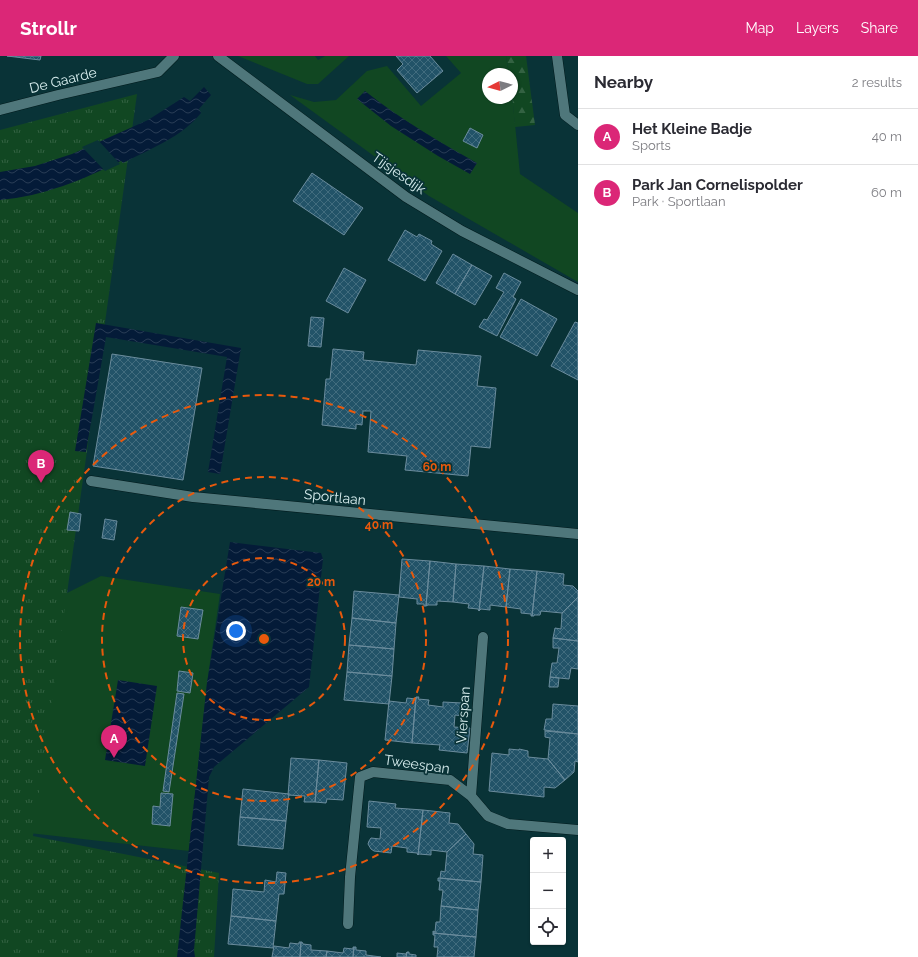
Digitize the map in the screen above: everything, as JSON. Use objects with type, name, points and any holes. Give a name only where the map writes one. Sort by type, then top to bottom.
[{"type":"street","name":"De Gaarde","points":[[0,110],[58,94],[158,72],[174,56]]},
{"type":"street","name":"Tijsjesdijk","points":[[218,56],[406,197],[462,231],[578,290]]},
{"type":"street","points":[[557,56],[565,115],[578,125]]},
{"type":"street","name":"Sportlaan","points":[[91,481],[193,497],[578,534]]},
{"type":"street","name":"Vierspan","points":[[471,796],[483,637]]},
{"type":"street","name":"Tweespan","points":[[348,924],[350,878],[360,777],[373,772],[450,780],[471,796],[488,816],[508,824],[578,830]]},
{"type":"green space","points":[[238,56],[315,56],[318,60],[325,56],[349,56],[318,84],[307,84]]},
{"type":"green space","points":[[446,56],[506,56],[508,68],[482,68],[482,104],[513,104],[520,174],[578,213],[578,282],[429,196],[290,95],[314,102],[336,100],[367,71],[387,66],[421,106],[461,73]]},
{"type":"green space","points":[[506,56],[526,56],[535,125],[515,127],[513,104],[518,104],[518,68],[508,68]]},
{"type":"green space","points":[[137,94],[33,836],[219,873],[214,957],[0,957],[0,130]]},
{"type":"green space","points":[[101,576],[220,594],[207,683],[189,851],[29,833],[39,607]]},
{"type":"water","points":[[204,87],[211,95],[199,109],[201,113],[185,129],[165,142],[123,163],[121,161],[77,181],[32,195],[0,200],[0,172],[35,166],[72,154],[148,120],[184,97],[190,101]]},
{"type":"water","points":[[365,91],[434,138],[477,163],[470,174],[438,156],[391,126],[357,99]]},
{"type":"water","points":[[96,323],[241,348],[220,474],[208,472],[227,357],[106,337],[86,452],[75,451]]},
{"type":"water","points":[[230,542],[321,553],[323,559],[309,687],[214,767],[209,777],[194,950],[195,957],[177,957],[207,683]]},
{"type":"water","points":[[118,680],[157,686],[145,766],[105,760]]},
{"type":"pier","points":[[98,140],[120,164],[105,171],[82,147]]},
{"type":"building","points":[[7,56],[41,56],[40,60]]},
{"type":"building","points":[[396,56],[430,56],[443,71],[417,93],[397,70],[403,64]]},
{"type":"building","points":[[470,128],[483,135],[477,148],[463,141]]},
{"type":"building","points":[[312,173],[363,208],[344,235],[293,201]]},
{"type":"building","points":[[405,230],[417,237],[419,234],[432,241],[431,244],[442,251],[425,281],[388,260]]},
{"type":"building","points":[[453,254],[472,265],[455,294],[436,283]]},
{"type":"building","points":[[472,265],[492,276],[475,305],[455,294]]},
{"type":"building","points":[[344,268],[366,280],[348,313],[326,301]]},
{"type":"building","points":[[504,273],[521,282],[513,297],[516,299],[497,336],[479,327],[484,319],[487,320],[504,292],[496,288]]},
{"type":"building","points":[[521,299],[557,319],[537,356],[500,337]]},
{"type":"building","points":[[311,317],[324,318],[321,347],[308,346]]},
{"type":"building","points":[[575,322],[578,323],[578,380],[551,366]]},
{"type":"building","points":[[333,349],[364,352],[363,360],[416,365],[418,350],[481,356],[477,386],[496,388],[490,448],[471,446],[468,476],[405,470],[407,456],[368,452],[371,411],[363,411],[362,425],[356,424],[356,429],[322,425],[326,379],[330,379]]},
{"type":"building","points":[[112,354],[202,368],[183,480],[93,466]]},
{"type":"building","points":[[70,512],[81,514],[79,531],[67,530]]},
{"type":"building","points":[[105,519],[117,521],[114,540],[102,538]]},
{"type":"building","points":[[402,559],[430,561],[426,606],[424,606],[424,604],[417,604],[417,599],[399,597]]},
{"type":"building","points":[[430,561],[456,564],[453,602],[437,601],[437,605],[426,606]]},
{"type":"building","points":[[456,564],[484,566],[479,611],[478,609],[468,608],[469,604],[453,602]]},
{"type":"building","points":[[484,566],[510,569],[506,607],[490,605],[490,610],[481,609],[479,611]]},
{"type":"building","points":[[510,569],[537,571],[532,616],[531,614],[521,613],[521,609],[506,607]]},
{"type":"building","points":[[537,571],[564,574],[563,585],[573,586],[578,591],[578,597],[562,613],[541,611],[540,615],[532,616]]},
{"type":"building","points":[[354,591],[399,595],[396,623],[352,618]]},
{"type":"building","points":[[578,597],[578,641],[553,638],[555,628],[561,629],[562,613]]},
{"type":"building","points":[[181,607],[203,610],[198,639],[177,636]]},
{"type":"building","points":[[352,618],[396,623],[394,649],[349,645]]},
{"type":"building","points":[[553,638],[578,641],[578,669],[571,668],[569,679],[550,677],[552,663],[557,663],[559,648],[553,648]]},
{"type":"building","points":[[349,645],[394,649],[392,676],[347,672]]},
{"type":"building","points":[[179,671],[193,673],[190,693],[177,691]]},
{"type":"building","points":[[347,672],[392,676],[389,704],[344,700]]},
{"type":"building","points":[[550,677],[559,678],[558,687],[549,687]]},
{"type":"building","points":[[177,693],[184,694],[169,792],[163,791]]},
{"type":"building","points":[[416,697],[419,697],[418,699],[429,700],[428,705],[443,707],[443,702],[462,703],[465,706],[466,713],[464,716],[455,715],[454,727],[470,728],[467,753],[439,750],[440,745],[412,743]]},
{"type":"building","points":[[407,698],[416,699],[412,743],[385,740],[389,701],[406,703]]},
{"type":"building","points":[[553,704],[578,706],[578,734],[544,730],[546,719],[552,719]]},
{"type":"building","points":[[545,731],[578,734],[578,762],[575,761],[574,772],[565,780],[548,759],[550,738],[545,737]]},
{"type":"building","points":[[509,749],[528,751],[528,757],[548,759],[565,780],[555,788],[544,787],[544,797],[489,791],[492,753],[509,755]]},
{"type":"building","points":[[291,758],[319,760],[315,802],[304,802],[305,796],[288,795]]},
{"type":"building","points":[[319,760],[347,763],[343,800],[327,799],[326,803],[315,802]]},
{"type":"building","points":[[243,789],[289,794],[286,821],[240,817]]},
{"type":"building","points":[[161,793],[173,794],[170,826],[152,824],[153,806],[160,807]]},
{"type":"building","points":[[369,801],[396,804],[395,808],[423,810],[418,855],[417,853],[407,852],[407,848],[392,846],[391,853],[374,851],[371,849],[368,844],[369,841],[371,838],[380,839],[381,828],[367,827]]},
{"type":"building","points":[[423,810],[450,813],[449,823],[458,824],[466,834],[447,852],[431,850],[431,855],[418,855]]},
{"type":"building","points":[[240,817],[286,821],[283,849],[238,845]]},
{"type":"building","points":[[466,834],[474,844],[473,854],[483,855],[481,882],[440,878],[441,871],[445,872],[447,852]]},
{"type":"building","points":[[277,872],[286,873],[284,894],[279,894],[276,921],[231,916],[233,889],[264,892],[265,880],[276,882]]},
{"type":"building","points":[[438,878],[481,882],[478,910],[441,906],[443,890],[439,890],[440,881],[438,881]]},
{"type":"building","points":[[441,906],[478,910],[476,937],[433,933],[433,931],[435,932],[436,922],[440,922]]},
{"type":"building","points":[[231,916],[276,921],[273,948],[228,944]]},
{"type":"building","points":[[433,933],[476,937],[474,957],[437,957],[438,947],[434,947],[435,935],[433,935]]},
{"type":"building","points":[[299,942],[301,942],[300,957],[272,957],[274,946],[289,948],[290,943],[299,944]]},
{"type":"building","points":[[301,942],[303,944],[311,945],[311,950],[327,951],[326,957],[300,957]]},
{"type":"building","points":[[354,947],[353,957],[326,957],[327,951],[343,953],[344,948],[353,949]]},
{"type":"building","points":[[354,947],[356,947],[356,950],[366,951],[366,955],[381,957],[353,957]]},
{"type":"building","points":[[407,952],[409,952],[409,954],[416,955],[416,957],[406,957]]},
{"type":"building","points":[[407,952],[406,957],[397,957],[397,953],[406,954]]},
{"type":"place","name":"Park Jan Cornelispolder","points":[[41,483]]},
{"type":"place","name":"Het Kleine Badje","points":[[114,758]]}]
